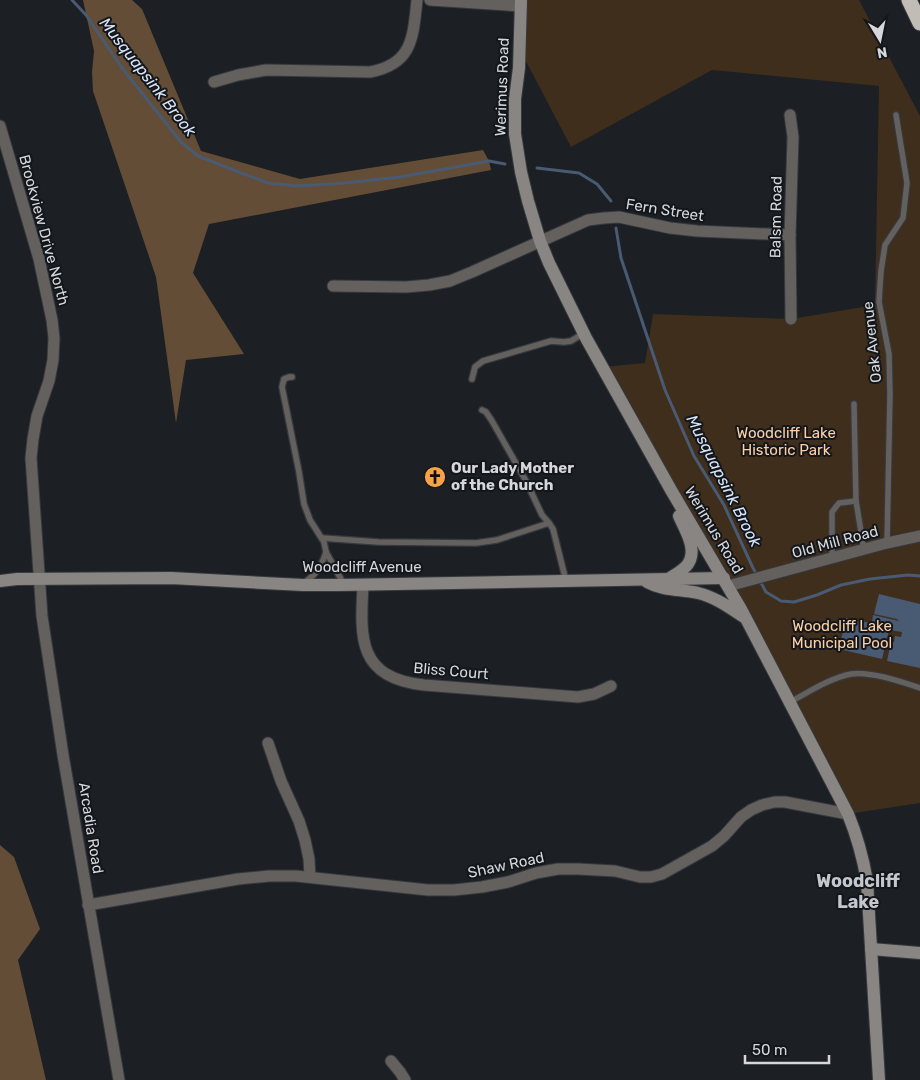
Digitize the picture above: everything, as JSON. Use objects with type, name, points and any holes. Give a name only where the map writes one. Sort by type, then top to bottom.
[{"type":"highway","points":[[909,0],[920,23]]},
{"type":"main road","name":"Werimus Road","points":[[521,3],[515,134],[523,181],[540,241],[584,333],[671,490],[746,618],[848,814],[857,836],[867,881],[879,1080]]},
{"type":"main road","points":[[669,579],[688,564],[692,554],[691,544],[676,510],[671,490]]},
{"type":"main road","name":"Woodcliff Avenue","points":[[0,581],[17,579],[171,578],[303,584],[669,579],[726,582]]},
{"type":"main road","points":[[643,580],[653,586],[666,589],[700,593],[715,599],[746,618]]},
{"type":"main road","points":[[871,949],[920,953]]},
{"type":"street","points":[[214,82],[266,70],[370,72],[381,70],[400,58],[407,49],[412,38],[417,0]]},
{"type":"street","points":[[430,0],[521,3]]},
{"type":"street","name":"Balsm Road","points":[[790,115],[793,137],[790,235],[791,319]]},
{"type":"street","name":"Brookview Drive North","points":[[0,126],[39,259],[54,338],[53,360],[49,381],[32,438],[31,458],[39,579]]},
{"type":"street","name":"Fern Street","points":[[333,286],[406,287],[450,281],[588,220],[619,217],[670,228],[697,231],[790,235]]},
{"type":"street","name":"Old Mill Road","points":[[726,582],[751,580],[887,543],[920,536]]},
{"type":"street","name":"Arcadia Road","points":[[39,579],[42,616],[59,727],[118,1080]]},
{"type":"street","name":"Bliss Court","points":[[363,584],[361,621],[364,645],[374,663],[393,678],[408,683],[424,685],[578,697],[594,694],[611,686]]},
{"type":"street","points":[[268,743],[305,840],[310,877]]},
{"type":"street","name":"Shaw Road","points":[[88,905],[238,879],[269,876],[310,877],[428,890],[482,888],[558,869],[615,871],[640,877],[651,877],[662,874],[712,846],[741,817],[762,805],[785,802],[848,814]]},
{"type":"street","points":[[391,1061],[405,1080]]},
{"type":"lane","name":"Oak Avenue","points":[[887,543],[889,354],[879,302],[885,245],[903,218],[907,183],[896,115]]},
{"type":"lane","points":[[472,379],[475,367],[482,361],[551,341],[571,341],[584,333]]},
{"type":"lane","points":[[292,377],[289,376],[284,380],[282,387],[304,504],[310,520],[322,538],[326,552],[342,581],[347,584]]},
{"type":"lane","points":[[854,404],[856,501],[864,550]]},
{"type":"lane","points":[[482,410],[489,415],[526,481],[542,515],[549,523],[555,535],[566,581]]},
{"type":"lane","points":[[832,558],[832,512],[839,503],[856,501]]},
{"type":"lane","points":[[322,538],[378,542],[476,543],[497,540],[549,523]]},
{"type":"lane","points":[[303,584],[318,570],[326,552]]},
{"type":"lane","points":[[790,702],[828,683],[852,674],[865,674],[920,688]]},
{"type":"green space","name":"Woodcliff Lake Historic Park","points":[[521,0],[859,0],[920,116],[920,803],[848,814],[603,367],[645,363],[653,314],[791,319],[875,305],[879,86],[712,70],[571,147],[519,48]]},
{"type":"shaded area","points":[[83,0],[132,0],[142,9],[201,151],[300,179],[483,150],[491,170],[209,224],[193,273],[244,354],[186,360],[176,423],[156,277],[93,91],[94,51]]},
{"type":"shaded area","points":[[0,845],[14,857],[40,929],[18,960],[46,1080],[0,1080]]},
{"type":"water","points":[[879,594],[920,604],[920,668],[887,661],[891,642],[894,642],[895,636],[901,637],[902,632],[889,630],[882,659],[839,649],[846,618],[870,623],[872,622],[873,615],[899,621],[874,614]]},
{"type":"waterway","name":"Musquapsink Brook","points":[[72,0],[86,15],[122,68],[181,142],[198,156],[236,171],[268,183],[298,186],[400,177],[489,161],[505,164]]},
{"type":"waterway","name":"Musquapsink Brook","points":[[537,168],[579,173],[597,184],[611,201]]},
{"type":"waterway","name":"Musquapsink Brook","points":[[616,228],[621,258],[665,390],[694,456],[724,505],[766,592],[781,601],[794,602],[841,585],[870,579],[908,575],[920,576]]},
{"type":"place","name":"Our Lady Mother of the Church","points":[[435,477]]},
{"type":"district","name":"Woodcliff Lake","points":[[858,891]]},
{"type":"park label","name":"Woodcliff Lake Municipal Pool","points":[[842,634]]}]
